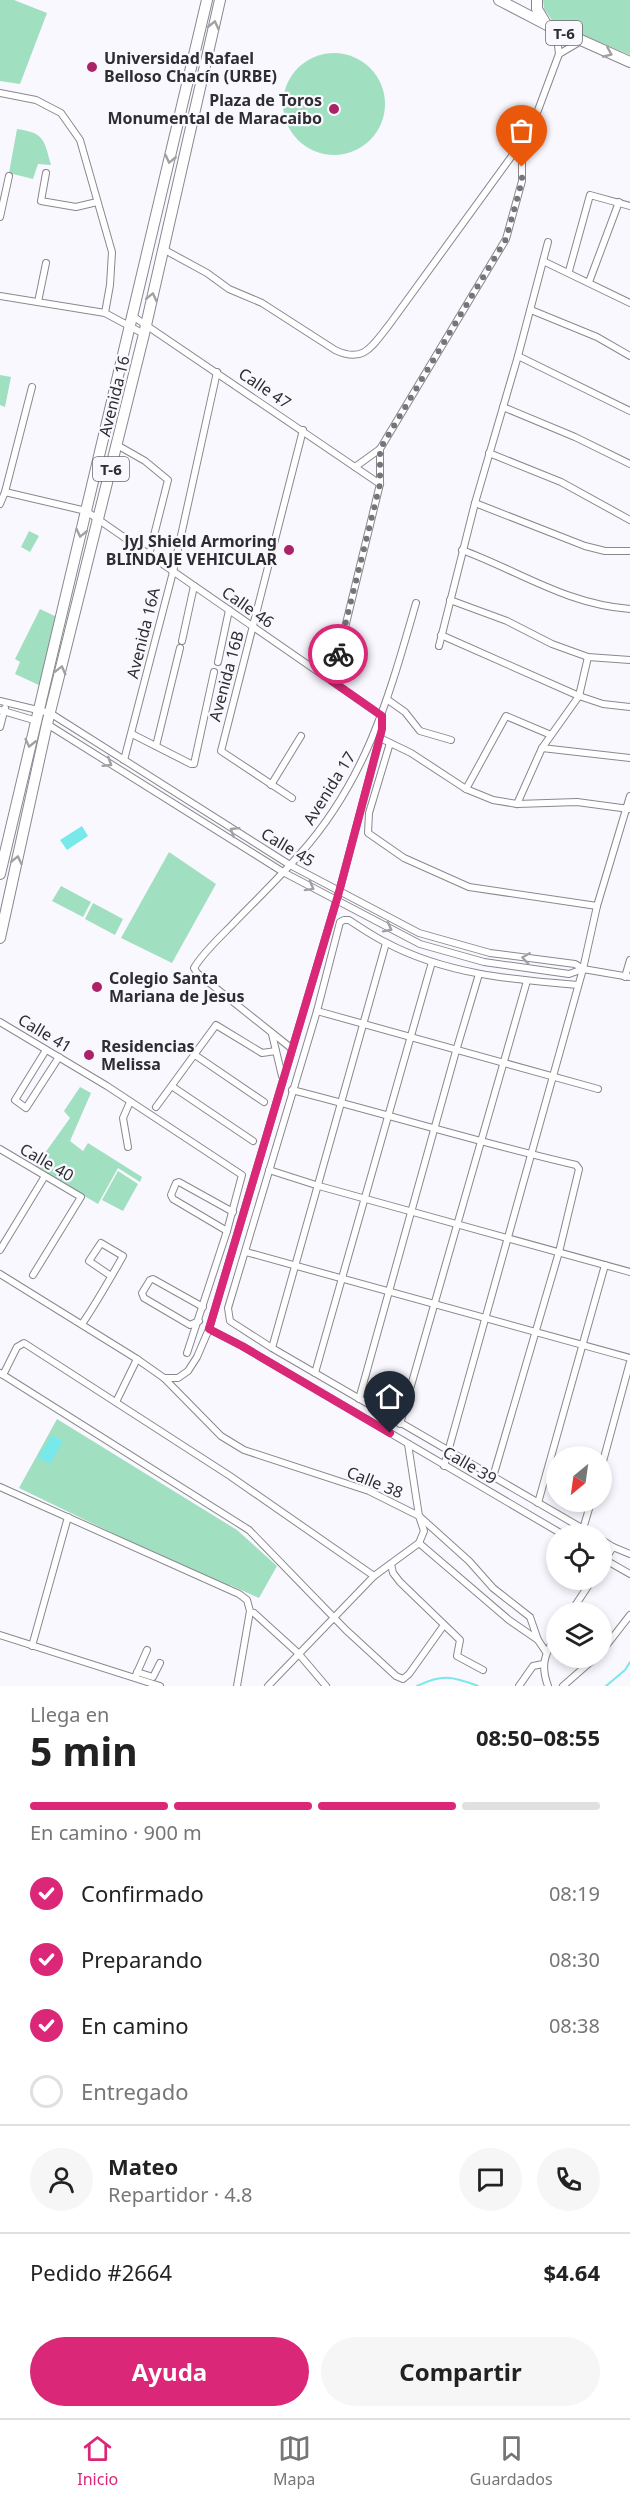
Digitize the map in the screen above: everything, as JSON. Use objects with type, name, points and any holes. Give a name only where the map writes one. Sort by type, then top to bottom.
[{"type":"highway","name":"Avenida 16","points":[[0,874],[207,0]]},
{"type":"highway","name":"Avenida 16","points":[[0,938],[47,724],[145,329],[220,0]]},
{"type":"highway","name":"T-6","points":[[499,0],[581,41],[630,62]]},
{"type":"highway","name":"T-6","points":[[537,0],[537,9],[552,27]]},
{"type":"street","points":[[356,467],[380,449],[506,239],[522,181],[522,153],[559,54],[552,27]]},
{"type":"street","points":[[559,54],[581,41]]},
{"type":"street","points":[[0,93],[36,100],[61,113],[80,140],[112,252],[105,313]]},
{"type":"street","points":[[163,249],[207,273],[229,289],[262,303],[335,350],[346,355],[359,356],[372,346],[389,325],[514,153],[522,153]]},
{"type":"street","points":[[46,173],[40,201],[76,207],[97,202]]},
{"type":"street","points":[[0,217],[9,176]]},
{"type":"street","points":[[569,271],[590,195],[630,206]]},
{"type":"street","points":[[590,282],[618,202]]},
{"type":"street","points":[[439,646],[462,550],[531,310],[548,242]]},
{"type":"street","points":[[543,261],[569,271],[630,303]]},
{"type":"street","points":[[38,303],[46,263]]},
{"type":"street","points":[[0,296],[105,313],[130,328],[145,329]]},
{"type":"street","points":[[531,310],[597,337],[630,356]]},
{"type":"street","name":"Calle 47","points":[[134,316],[145,329],[217,372],[380,484]]},
{"type":"street","points":[[518,356],[630,411]]},
{"type":"street","name":"Avenida 16A","points":[[124,760],[173,572],[217,372]]},
{"type":"street","points":[[0,504],[32,387]]},
{"type":"street","points":[[503,407],[575,437],[630,464]]},
{"type":"street","name":"Avenida 16B","points":[[271,785],[222,754],[221,748],[303,430]]},
{"type":"street","points":[[117,445],[145,461],[168,480],[150,555]]},
{"type":"street","points":[[332,681],[380,484],[380,449]]},
{"type":"street","points":[[489,453],[561,482],[630,520]]},
{"type":"street","points":[[5,492],[86,511]]},
{"type":"street","points":[[475,503],[585,546],[604,551],[630,551]]},
{"type":"street","name":"Calle 46","points":[[86,511],[382,716]]},
{"type":"street","points":[[462,550],[577,600],[630,609]]},
{"type":"street","points":[[182,641],[194,586]]},
{"type":"street","points":[[450,600],[507,621],[552,644],[588,657],[630,660]]},
{"type":"street","points":[[164,1378],[183,1376],[197,1357],[209,1329],[282,1077],[339,892],[380,738],[382,716],[416,603]]},
{"type":"street","points":[[218,662],[229,610]]},
{"type":"street","points":[[441,635],[579,696],[603,704],[630,707]]},
{"type":"street","points":[[156,746],[180,648]]},
{"type":"street","points":[[517,804],[542,748],[579,696],[588,657]]},
{"type":"street","points":[[132,734],[194,764],[214,672]]},
{"type":"street","points":[[388,700],[405,712],[420,731],[451,740]]},
{"type":"street","points":[[0,726],[3,701]]},
{"type":"street","name":"Calle 45","points":[[3,701],[37,715],[47,724],[283,872],[336,902],[420,944],[465,958],[569,974],[583,969]]},
{"type":"street","name":"Calle 45","points":[[2,711],[37,715],[50,713],[290,865],[419,933],[490,953],[575,964],[583,969],[627,977]]},
{"type":"street","name":"Avenida 17","points":[[272,1033],[197,973],[195,966],[290,865],[325,824],[362,763],[382,716]]},
{"type":"street","points":[[466,789],[506,716],[551,735]]},
{"type":"street","points":[[292,798],[271,785],[301,736]]},
{"type":"street","points":[[380,738],[411,753],[466,789],[493,800],[517,804],[577,802],[628,808]]},
{"type":"street","points":[[390,743],[367,825],[368,833],[379,842],[404,858],[469,887],[597,906]]},
{"type":"street","points":[[542,748],[630,758]]},
{"type":"street","points":[[444,1466],[583,969],[597,906],[630,796]]},
{"type":"street","points":[[574,1524],[272,1348],[230,1321],[228,1308],[317,1011],[340,922],[349,920],[386,943],[432,962],[479,974],[578,985]]},
{"type":"street","points":[[272,1348],[343,1103],[386,943]]},
{"type":"street","points":[[627,977],[630,960]]},
{"type":"street","points":[[315,1373],[432,962]]},
{"type":"street","points":[[359,1399],[479,974]]},
{"type":"street","points":[[400,1424],[527,981]]},
{"type":"street","points":[[317,1011],[598,1089]]},
{"type":"street","name":"Calle 41","points":[[0,1022],[107,1086],[242,1175],[232,1212]]},
{"type":"street","points":[[156,1107],[173,1087],[216,1024],[262,1053],[276,1051]]},
{"type":"street","points":[[272,1033],[291,1048]]},
{"type":"street","points":[[272,1033],[282,1077]]},
{"type":"street","points":[[46,1050],[16,1102],[27,1108],[59,1057]]},
{"type":"street","points":[[195,1055],[264,1102]]},
{"type":"street","points":[[28,1079],[40,1088]]},
{"type":"street","points":[[173,1087],[253,1141]]},
{"type":"street","points":[[292,1090],[480,1142],[576,1165],[579,1169],[559,1252],[494,1477]]},
{"type":"street","points":[[128,1147],[123,1118],[130,1102]]},
{"type":"street","name":"Calle 40","points":[[0,1149],[81,1197],[33,1275]]},
{"type":"street","points":[[269,1170],[319,1186],[630,1272]]},
{"type":"street","points":[[0,1250],[45,1176]]},
{"type":"street","points":[[188,1353],[200,1320],[227,1231],[232,1212],[180,1182],[176,1183],[171,1195],[173,1199],[227,1231]]},
{"type":"street","points":[[82,1324],[111,1276],[123,1256],[101,1243],[89,1261],[111,1276]]},
{"type":"street","points":[[246,1252],[630,1360],[607,1446]]},
{"type":"street","points":[[538,1503],[605,1265]]},
{"type":"street","name":"Calle 38","points":[[0,1274],[164,1378],[221,1436],[244,1450],[369,1491],[419,1516],[469,1561],[493,1588],[530,1617],[538,1640],[546,1652]]},
{"type":"street","points":[[200,1320],[190,1325],[144,1298],[142,1293],[153,1279],[204,1307]]},
{"type":"street","name":"Calle 39","points":[[209,1329],[242,1346],[546,1525]]},
{"type":"street","points":[[374,1576],[230,1476],[116,1402],[24,1343],[17,1347],[2,1374],[233,1518],[266,1545],[287,1571],[396,1676],[403,1679],[409,1674],[444,1625]]},
{"type":"street","points":[[116,1402],[137,1359]]},
{"type":"street","points":[[268,1686],[374,1576],[419,1543],[424,1531],[419,1516],[408,1444]]},
{"type":"street","points":[[0,1487],[239,1594],[247,1600],[250,1611],[237,1686]]},
{"type":"street","points":[[32,1647],[68,1517]]},
{"type":"street","points":[[419,1543],[509,1620],[538,1640]]},
{"type":"street","points":[[612,1550],[614,1547],[630,1554]]},
{"type":"street","points":[[391,1564],[393,1573],[400,1582],[460,1640],[457,1656],[483,1670]]},
{"type":"street","points":[[612,1565],[630,1574]]},
{"type":"street","points":[[255,1613],[298,1653],[326,1686]]},
{"type":"street","points":[[612,1638],[630,1615]]},
{"type":"street","points":[[0,1635],[32,1647],[136,1675],[153,1677],[160,1663]]},
{"type":"street","points":[[136,1675],[147,1650]]},
{"type":"street","points":[[546,1652],[543,1664],[549,1686]]},
{"type":"street","points":[[519,1686],[533,1665],[543,1664]]},
{"type":"street","points":[[563,1686],[584,1668]]},
{"type":"street","points":[[136,1675],[160,1686]]},
{"type":"green space","points":[[0,0],[14,0],[47,13],[20,84],[0,81]]},
{"type":"green space","points":[[543,0],[630,0],[630,55],[554,23],[544,9]]},
{"type":"green space","name":"Plaza de Toros Monumental de Maracaibo","points":[[334,53],[354,57],[370,68],[381,84],[385,104],[381,124],[370,140],[354,151],[334,155],[314,151],[298,140],[287,124],[283,104],[287,84],[298,68],[314,57]]},
{"type":"green space","points":[[17,129],[38,136],[47,149],[51,165],[38,164],[33,179],[9,173]]},
{"type":"green space","points":[[0,375],[11,377],[5,407],[0,405]]},
{"type":"green space","points":[[29,531],[39,536],[30,552],[21,547]]},
{"type":"green space","points":[[40,609],[59,618],[43,687],[15,674],[20,662],[15,659]]},
{"type":"green space","points":[[169,852],[216,884],[172,963],[121,938]]},
{"type":"green space","points":[[61,886],[91,902],[83,917],[52,901]]},
{"type":"green space","points":[[93,903],[123,919],[115,935],[85,919]]},
{"type":"green space","points":[[80,1087],[91,1093],[70,1141],[83,1151],[88,1143],[142,1177],[140,1182],[118,1168],[98,1204],[35,1167],[70,1118],[64,1111]]},
{"type":"green space","points":[[118,1171],[138,1184],[123,1211],[102,1200]]},
{"type":"green space","points":[[57,1419],[237,1530],[277,1566],[259,1598],[230,1585],[228,1588],[196,1574],[196,1571],[195,1573],[19,1488]]},
{"type":"water","points":[[82,826],[88,836],[67,850],[60,840]]},
{"type":"water","points":[[52,1435],[63,1441],[50,1464],[38,1457]]},
{"type":"waterway","points":[[606,1686],[625,1670],[630,1662]]},
{"type":"waterway","points":[[417,1686],[440,1678],[461,1680],[478,1686]]},
{"type":"way so far","points":[[338,654],[380,484],[380,449],[506,239],[522,181],[522,167]]},
{"type":"place","name":"Universidad Rafael Belloso Chacín (URBE)","points":[[92,67]]},
{"type":"place","name":"Plaza de Toros Monumental de Maracaibo","points":[[334,109]]},
{"type":"place","name":"JyJ Shield Armoring BLINDAJE VEHICULAR","points":[[289,550]]},
{"type":"place","name":"Colegio Santa Mariana de Jesus","points":[[97,987]]},
{"type":"place","name":"Residencias Melissa","points":[[89,1055]]},
{"type":"route","points":[[338,654],[332,681],[382,716],[382,729],[339,892],[282,1077],[209,1329],[390,1433]]}]
